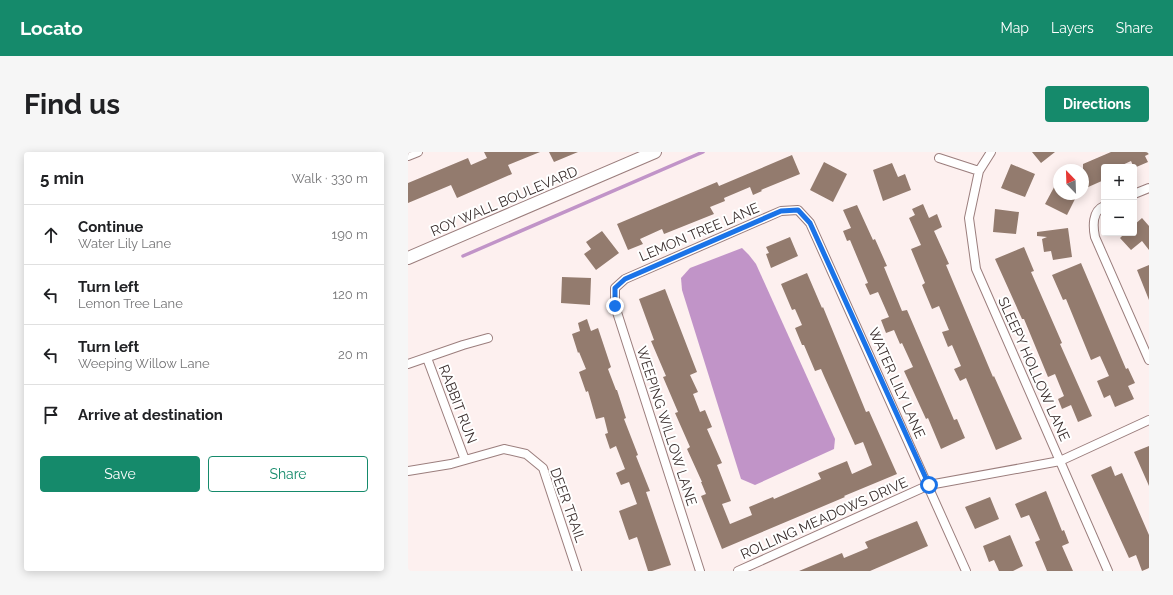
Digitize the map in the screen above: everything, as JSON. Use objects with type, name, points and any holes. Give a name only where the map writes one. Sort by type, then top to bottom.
[{"type":"street","points":[[408,156],[418,152]]},
{"type":"street","name":"ROY WALL BOULEVARD","points":[[408,258],[655,152]]},
{"type":"street","points":[[938,158],[979,171],[991,152]]},
{"type":"street","name":"SLEEPY HOLLOW LANE","points":[[979,171],[969,218],[976,269],[1108,571]]},
{"type":"street","points":[[1137,193],[1149,188]]},
{"type":"street","points":[[1101,208],[1095,218],[1093,228],[1095,237],[1149,360]]},
{"type":"street","name":"LEMON TREE LANE","points":[[615,288],[625,279],[781,211],[798,210]]},
{"type":"street","name":"WATER LILY LANE","points":[[798,210],[810,223],[929,485],[966,571]]},
{"type":"street","name":"WEEPING WILLOW LANE","points":[[615,288],[615,306],[700,571]]},
{"type":"street","points":[[408,364],[488,338]]},
{"type":"street","name":"RABBIT RUN","points":[[427,358],[465,460]]},
{"type":"street","name":"ROLLING MEADOWS DRIVE","points":[[738,571],[929,485],[1060,461],[1149,420]]},
{"type":"street","name":"DEER TRAIL","points":[[408,471],[451,464],[504,449],[526,454],[543,468],[577,571]]},
{"type":"shaded area","points":[[742,248],[756,264],[835,439],[834,449],[755,485],[741,479],[682,290],[681,278],[690,268]]},
{"type":"building","points":[[484,152],[540,152],[508,165],[512,174],[457,198],[451,185],[408,203],[408,183],[468,158],[471,165],[487,158]]},
{"type":"building","points":[[549,152],[578,152],[554,162]]},
{"type":"building","points":[[1032,152],[1055,152],[1041,163]]},
{"type":"building","points":[[1111,152],[1149,152],[1149,154],[1145,156],[1148,162],[1137,167],[1137,164],[1132,164],[1131,161],[1124,164],[1101,164],[1101,181],[1089,187],[1089,164],[1083,164]]},
{"type":"building","points":[[792,155],[800,174],[761,190],[762,191],[753,195],[750,187],[724,198],[725,201],[710,207],[714,214],[664,234],[662,229],[640,239],[643,244],[628,250],[617,224],[717,182],[719,186]]},
{"type":"building","points":[[824,162],[847,174],[833,202],[810,190]]},
{"type":"building","points":[[892,163],[898,177],[905,174],[911,190],[883,201],[873,170]]},
{"type":"building","points":[[1011,164],[1035,174],[1025,197],[1001,188]]},
{"type":"building","points":[[1053,189],[1053,200],[1074,200],[1067,215],[1045,204]]},
{"type":"building","points":[[923,204],[929,218],[937,214],[942,227],[934,231],[949,264],[946,265],[993,377],[994,376],[1022,439],[996,450],[966,378],[960,381],[954,369],[961,366],[952,345],[948,347],[942,332],[949,330],[939,306],[932,309],[922,285],[925,283],[911,249],[921,245],[909,218],[915,215],[912,209]]},
{"type":"building","points":[[857,205],[887,266],[884,267],[902,311],[907,310],[954,420],[957,419],[965,438],[941,449],[928,418],[926,419],[904,371],[913,367],[894,330],[886,333],[881,320],[889,317],[878,292],[870,295],[865,284],[868,283],[850,240],[847,241],[843,231],[851,228],[843,210]]},
{"type":"building","points":[[995,209],[1019,212],[1016,234],[993,232]]},
{"type":"building","points":[[1142,218],[1149,226],[1149,250],[1142,241],[1131,250],[1120,238],[1122,236],[1137,236],[1137,222]]},
{"type":"building","points":[[1068,228],[1072,257],[1053,260],[1051,251],[1044,252],[1042,239],[1047,237],[1037,236],[1037,232]]},
{"type":"building","points":[[602,231],[619,253],[596,270],[584,254],[591,249],[586,242]]},
{"type":"building","points":[[790,237],[798,256],[771,268],[766,254],[769,253],[766,247]]},
{"type":"building","points":[[1024,247],[1034,271],[1031,272],[1062,343],[1060,344],[1092,416],[1078,422],[1071,405],[1062,409],[1058,399],[1064,396],[1055,374],[1048,377],[1024,319],[1022,319],[995,259]]},
{"type":"building","points":[[1081,263],[1126,369],[1128,368],[1135,383],[1128,386],[1134,399],[1115,407],[1110,395],[1104,398],[1097,381],[1109,376],[1100,356],[1091,360],[1066,299],[1063,300],[1052,275]]},
{"type":"building","points":[[1149,265],[1149,300],[1137,270]]},
{"type":"building","points":[[807,273],[822,308],[823,307],[866,412],[869,411],[897,474],[722,549],[701,496],[706,494],[687,449],[690,447],[675,413],[678,412],[663,377],[666,376],[651,341],[654,340],[639,299],[665,289],[697,372],[690,375],[698,392],[693,394],[700,412],[705,410],[712,427],[707,429],[722,463],[717,465],[731,501],[722,504],[730,524],[752,515],[749,507],[773,497],[774,499],[821,479],[818,473],[847,461],[852,474],[872,465],[863,442],[855,445],[821,369],[815,371],[795,328],[802,325],[795,309],[792,310],[781,284]]},
{"type":"building","points":[[562,277],[591,278],[590,305],[561,303]]},
{"type":"building","points":[[587,319],[591,331],[598,328],[611,367],[608,369],[617,390],[626,418],[624,419],[638,455],[636,456],[650,491],[646,492],[671,565],[652,571],[648,571],[637,537],[629,540],[619,511],[637,504],[629,482],[621,485],[616,473],[625,469],[616,446],[610,449],[605,434],[608,433],[604,417],[596,419],[588,391],[586,392],[579,372],[586,369],[579,352],[578,353],[572,334],[580,331],[578,323]]},
{"type":"building","points":[[1149,446],[1149,486],[1134,452]]},
{"type":"building","points":[[1111,466],[1115,476],[1122,473],[1149,535],[1149,568],[1142,571],[1136,555],[1129,558],[1091,475]]},
{"type":"building","points":[[1046,491],[1062,531],[1064,530],[1069,543],[1062,546],[1073,571],[1047,571],[1035,542],[1040,540],[1029,515],[1021,518],[1015,504]]},
{"type":"building","points":[[990,497],[999,519],[975,529],[965,507]]},
{"type":"building","points":[[917,521],[928,546],[870,571],[799,571],[842,553],[844,558],[868,548],[865,542]]},
{"type":"building","points":[[1010,535],[1023,566],[1013,571],[999,571],[994,560],[989,562],[983,546]]},
{"type":"waterway","points":[[463,256],[703,152]]},
{"type":"route","points":[[615,306],[615,288],[625,279],[781,211],[798,210],[810,223],[929,485]]}]
